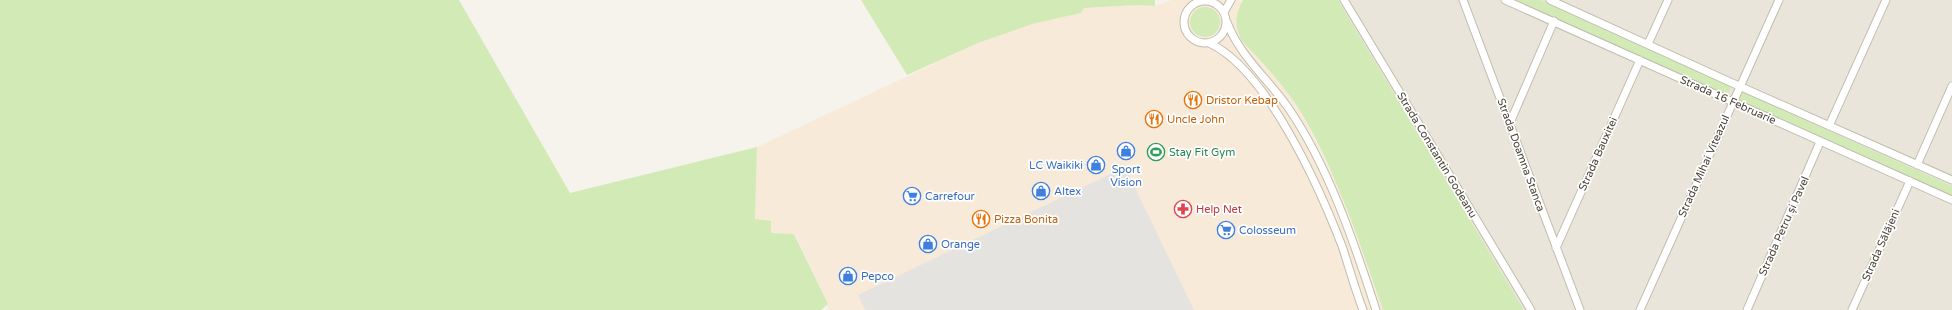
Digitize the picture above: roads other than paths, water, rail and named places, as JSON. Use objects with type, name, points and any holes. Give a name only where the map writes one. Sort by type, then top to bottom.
[{"type":"street","points":[[1224,12],[1231,0]]},
{"type":"street","name":"Strada Constantin Godeanu","points":[[1344,0],[1531,310]]},
{"type":"street","name":"Strada Doamna Stanca","points":[[1463,0],[1580,310]]},
{"type":"street","name":"Strada 16 Februarie","points":[[1505,0],[1952,200]]},
{"type":"street","name":"Strada 16 Februarie","points":[[1550,0],[1562,2],[1740,87],[1952,180]]},
{"type":"street","points":[[1648,44],[1668,0]]},
{"type":"street","name":"Strada Mihai Viteazul","points":[[1640,310],[1779,0]]},
{"type":"street","points":[[1829,126],[1886,0]]},
{"type":"street","points":[[1363,310],[1341,246],[1314,184],[1280,118],[1246,72],[1229,55],[1209,44],[1192,40],[1185,30],[1185,14],[1197,2],[1208,1],[1214,3],[1224,12],[1238,46],[1287,106],[1303,132],[1343,217],[1376,310]]},
{"type":"street","points":[[1510,125],[1554,21]]},
{"type":"street","points":[[1209,44],[1215,42],[1223,34],[1227,22]]},
{"type":"street","name":"Strada Bauxitei","points":[[1556,248],[1640,60]]},
{"type":"street","points":[[1918,165],[1952,86]]},
{"type":"street","name":"Strada Petru și Pavel","points":[[1747,310],[1820,142]]},
{"type":"street","name":"Strada Sălăjeni","points":[[1852,310],[1910,181]]},
{"type":"place","name":"Dristor Kebap","points":[[1193,100]]},
{"type":"place","name":"Uncle John","points":[[1154,119]]},
{"type":"place","name":"Sport Vision","points":[[1126,151]]},
{"type":"place","name":"Stay Fit Gym","points":[[1156,152]]},
{"type":"place","name":"LC Waikiki","points":[[1096,165]]},
{"type":"place","name":"Altex","points":[[1041,191]]},
{"type":"place","name":"Carrefour","points":[[912,196]]},
{"type":"place","name":"Help Net","points":[[1183,209]]},
{"type":"place","name":"Pizza Bonita","points":[[981,219]]},
{"type":"place","name":"Colosseum","points":[[1226,230]]},
{"type":"place","name":"Orange","points":[[928,244]]},
{"type":"place","name":"Pepco","points":[[848,276]]}]
